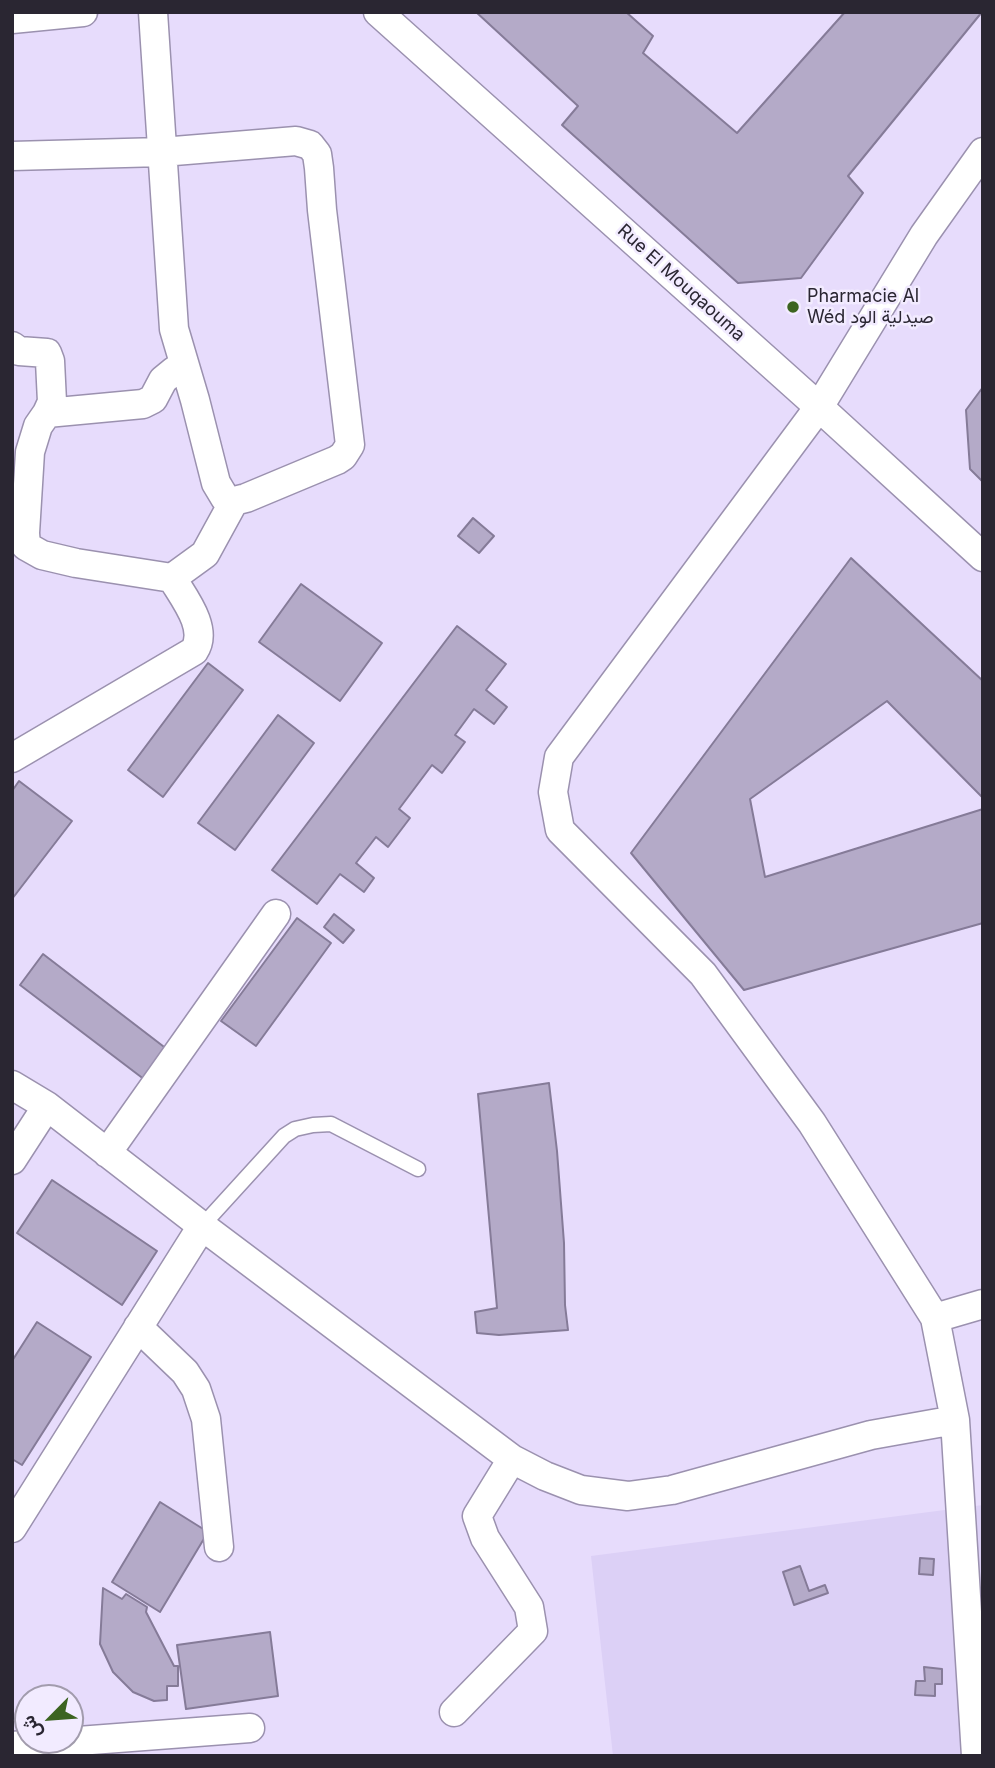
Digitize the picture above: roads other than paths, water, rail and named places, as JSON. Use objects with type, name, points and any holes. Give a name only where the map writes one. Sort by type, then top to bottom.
[{"type":"street","points":[[12,19],[83,12]]},
{"type":"street","points":[[12,156],[162,152],[296,141],[310,145],[317,154],[319,168],[350,445],[343,456],[234,501],[225,498],[216,483],[174,329],[162,152],[153,12]]},
{"type":"street","name":"Rue El Mouqaouma","points":[[378,12],[983,557]]},
{"type":"street","points":[[976,1756],[955,1420],[935,1318],[812,1123],[703,974],[560,830],[553,792],[559,757],[819,407],[924,235],[983,152]]},
{"type":"street","points":[[12,346],[19,351],[47,353],[50,361],[52,401],[38,426],[30,452],[26,546],[54,558],[172,578],[205,554],[234,501]]},
{"type":"street","points":[[47,413],[144,404],[153,399],[163,380],[174,371],[186,368]]},
{"type":"street","points":[[12,758],[194,651],[200,636],[196,620],[172,578]]},
{"type":"street","points":[[107,1153],[276,914]]},
{"type":"street","points":[[12,1085],[47,1106],[512,1459],[580,1490],[628,1496],[672,1490],[871,1435],[955,1420]]},
{"type":"street","points":[[12,1160],[47,1106]]},
{"type":"street","points":[[12,1528],[202,1226]]},
{"type":"street","points":[[935,1318],[983,1304]]},
{"type":"street","points":[[138,1328],[186,1372],[196,1389],[206,1419],[219,1547]]},
{"type":"street","points":[[454,1712],[533,1631],[529,1608],[485,1538],[477,1516],[512,1459]]},
{"type":"street","points":[[12,1746],[250,1728]]},
{"type":"lane","points":[[202,1226],[284,1136],[295,1129],[331,1124],[418,1168]]},
{"type":"place","name":"Pharmacie Al Wéd صيدلية الود","points":[[793,307]]}]
